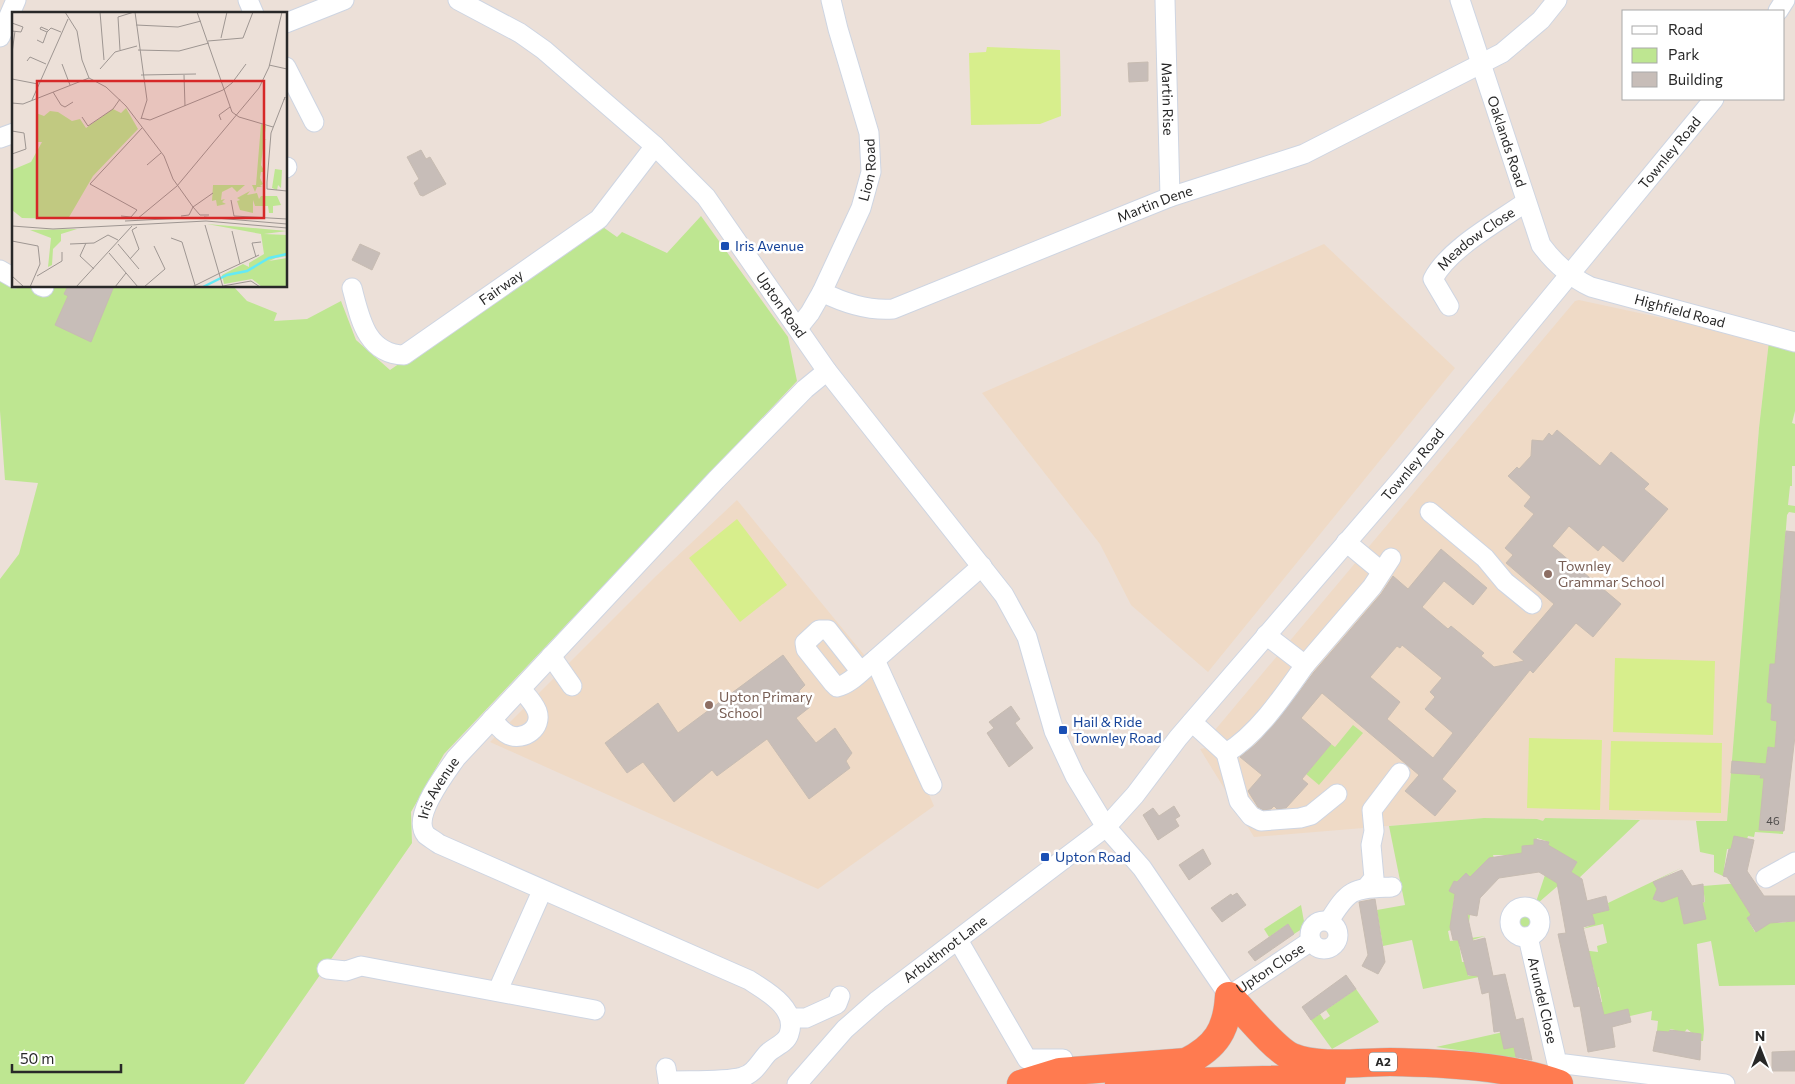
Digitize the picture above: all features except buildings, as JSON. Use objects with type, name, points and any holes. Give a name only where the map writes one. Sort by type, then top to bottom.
[{"type":"highway","name":"A2","points":[[1230,996],[1291,1057],[1311,1062],[1393,1062],[1474,1068],[1540,1077],[1558,1074]]},
{"type":"highway","points":[[1021,1084],[1060,1072],[1186,1062],[1199,1056],[1212,1044],[1225,1027],[1230,996]]},
{"type":"highway","name":"A2","points":[[1119,1084],[1350,1077],[1462,1084]]},
{"type":"street","points":[[2,26],[16,0]]},
{"type":"street","points":[[248,0],[253,12]]},
{"type":"street","points":[[288,22],[344,0]]},
{"type":"street","name":"Upton Road","points":[[458,0],[520,34],[544,50],[655,146],[706,197],[827,371],[1004,595],[1026,637],[1054,731],[1075,776],[1106,827],[1142,868],[1230,996]]},
{"type":"street","name":"Lion Road","points":[[798,328],[810,313],[822,292],[861,208],[871,172],[872,154],[864,114],[831,0]]},
{"type":"street","name":"Martin Rise","points":[[1165,0],[1170,197]]},
{"type":"street","name":"Oaklands Road","points":[[1460,0],[1541,245],[1551,259],[1568,274]]},
{"type":"street","name":"Martin Dene","points":[[822,292],[841,302],[880,310],[893,309],[1170,197],[1304,154],[1502,52],[1541,20],[1557,0]]},
{"type":"street","points":[[288,71],[314,122]]},
{"type":"street","name":"Townley Road","points":[[1106,827],[1135,795],[1192,722],[1346,542],[1713,100]]},
{"type":"street","points":[[0,138],[12,134]]},
{"type":"street","name":"Fairway","points":[[352,288],[364,329],[372,342],[392,355],[404,355],[599,219],[655,146]]},
{"type":"street","name":"Meadow Close","points":[[1449,306],[1433,279],[1440,266],[1454,252],[1526,202]]},
{"type":"street","points":[[0,270],[12,277]]},
{"type":"street","name":"Highfield Road","points":[[1568,274],[1591,288],[1795,342]]},
{"type":"street","name":"Iris Avenue","points":[[790,1018],[779,1000],[749,980],[542,891],[439,844],[425,834],[421,818],[435,789],[456,758],[716,480],[805,390],[827,371]]},
{"type":"street","points":[[1430,512],[1485,558],[1505,582],[1532,604]]},
{"type":"street","points":[[1226,753],[1243,743],[1305,665],[1372,587],[1386,565],[1346,542]]},
{"type":"street","points":[[932,784],[868,666],[982,566]]},
{"type":"street","points":[[1266,635],[1305,665]]},
{"type":"street","points":[[551,656],[572,686]]},
{"type":"street","points":[[492,719],[504,733],[510,736],[519,736],[533,730],[538,720],[538,711],[520,689]]},
{"type":"street","points":[[1192,722],[1226,753],[1239,801],[1251,816],[1261,821],[1300,818],[1311,815],[1337,794]]},
{"type":"street","points":[[1366,888],[1374,878],[1370,846],[1374,831],[1372,810],[1400,774]]},
{"type":"street","name":"Arbuthnot Lane","points":[[797,1084],[845,1029],[878,1000],[1106,827]]},
{"type":"street","points":[[1766,878],[1795,862]]},
{"type":"street","name":"Upton Close","points":[[1230,996],[1311,941],[1321,949],[1333,947],[1337,941],[1338,932],[1329,921],[1343,899],[1353,890],[1392,886]]},
{"type":"street","points":[[498,990],[542,891]]},
{"type":"street","name":"Arundel Close","points":[[1528,937],[1558,1074]]},
{"type":"street","points":[[958,940],[1027,1059],[1063,1059]]},
{"type":"street","points":[[326,969],[346,971],[361,966],[498,990],[595,1010]]},
{"type":"street","points":[[666,1068],[668,1081],[742,1078],[756,1070],[768,1053],[782,1044],[789,1034],[790,1018],[806,1018],[837,1004],[840,996]]},
{"type":"street","points":[[1558,1074],[1725,1084]]},
{"type":"shaded area","points":[[1324,244],[1455,368],[1208,672],[1131,605],[1100,544],[982,393]]},
{"type":"shaded area","name":"Townley Grammar School","points":[[1579,300],[1769,341],[1759,428],[1727,821],[1545,818],[1544,822],[1537,819],[1484,818],[1254,837],[1200,749],[1210,747],[1217,739],[1215,730],[1575,301]]},
{"type":"shaded area","name":"Upton Primary School","points":[[737,500],[874,667],[934,806],[818,889],[490,742],[655,577]]},
{"type":"green space","points":[[987,47],[1060,50],[1061,116],[1040,124],[971,125],[969,53],[986,52]]},
{"type":"green space","points":[[701,216],[788,337],[797,381],[444,754],[411,812],[412,843],[244,1084],[0,1084],[0,579],[19,554],[38,483],[5,480],[0,411],[0,260],[12,269],[12,288],[235,288],[247,301],[277,313],[274,321],[307,319],[341,301],[356,340],[390,370],[600,225],[617,237],[622,232],[667,253]]},
{"type":"green space","points":[[1769,341],[1795,346],[1795,411],[1792,423],[1795,424],[1795,466],[1792,466],[1792,486],[1790,486],[1788,505],[1795,506],[1795,513],[1789,512],[1787,515],[1784,555],[1788,599],[1780,598],[1776,654],[1782,665],[1770,664],[1769,673],[1781,674],[1767,695],[1767,702],[1786,705],[1795,716],[1771,714],[1771,720],[1777,721],[1775,748],[1768,747],[1767,753],[1781,765],[1762,764],[1760,778],[1764,778],[1787,810],[1786,813],[1761,811],[1760,829],[1783,831],[1783,834],[1755,832],[1754,837],[1748,836],[1747,839],[1731,849],[1727,849],[1723,876],[1714,872],[1714,855],[1700,852],[1696,821],[1727,821],[1759,428]]},
{"type":"green space","points":[[737,519],[787,585],[740,622],[689,558]]},
{"type":"green space","points":[[1615,658],[1715,661],[1713,735],[1613,732]]},
{"type":"green space","points":[[1353,725],[1363,733],[1319,785],[1306,774],[1331,744],[1335,747]]},
{"type":"green space","points":[[1529,738],[1602,740],[1600,810],[1527,808]]},
{"type":"green space","points":[[1611,741],[1722,743],[1721,813],[1609,810]]},
{"type":"green space","points":[[1484,818],[1537,819],[1543,821],[1545,818],[1640,820],[1577,880],[1571,872],[1577,862],[1554,849],[1549,857],[1546,856],[1549,842],[1537,838],[1533,854],[1529,846],[1522,846],[1523,855],[1493,855],[1496,864],[1472,879],[1465,874],[1461,878],[1464,900],[1454,899],[1452,912],[1470,915],[1469,922],[1450,926],[1451,930],[1448,931],[1450,941],[1485,936],[1459,944],[1462,962],[1470,961],[1468,976],[1493,974],[1423,989],[1412,940],[1383,946],[1377,910],[1405,905],[1389,826]]},
{"type":"green space","points":[[1681,868],[1654,882],[1657,889],[1654,897],[1655,900],[1662,902],[1688,891],[1695,904],[1705,902],[1703,886],[1740,883],[1734,887],[1751,915],[1747,918],[1755,932],[1763,927],[1778,910],[1778,923],[1795,921],[1795,985],[1719,986],[1711,941],[1697,944],[1704,1030],[1703,1041],[1700,1041],[1701,1034],[1692,1033],[1687,1029],[1682,1035],[1675,1034],[1675,1030],[1670,1029],[1669,1034],[1657,1031],[1658,1021],[1651,1020],[1652,1011],[1617,1019],[1605,1019],[1599,1002],[1602,1002],[1599,987],[1593,988],[1596,982],[1593,967],[1585,968],[1582,950],[1598,952],[1597,946],[1607,943],[1603,924],[1582,929],[1594,924],[1592,913],[1609,910],[1608,903]]},
{"type":"green space","points":[[1545,875],[1560,884],[1538,903],[1536,902]]},
{"type":"green space","points":[[1301,905],[1305,927],[1294,934],[1288,924],[1269,937],[1264,929]]},
{"type":"green space","points":[[1522,914],[1530,914],[1535,919],[1533,930],[1522,932],[1517,927],[1517,919]]},
{"type":"green space","points":[[1356,989],[1379,1022],[1332,1049],[1311,1020],[1320,1014],[1324,1020],[1330,1016],[1326,1010]]},
{"type":"green space","points":[[1508,1031],[1509,1047],[1514,1047],[1517,1058],[1436,1047]]},
{"type":"place","name":"Iris Avenue","points":[[725,246]]},
{"type":"place","name":"Townley Grammar School","points":[[1548,574]]},
{"type":"place","name":"Upton Primary School","points":[[709,705]]},
{"type":"place","name":"Hail & Ride Townley Road","points":[[1063,730]]},
{"type":"place","name":"Upton Road","points":[[1045,857]]}]
